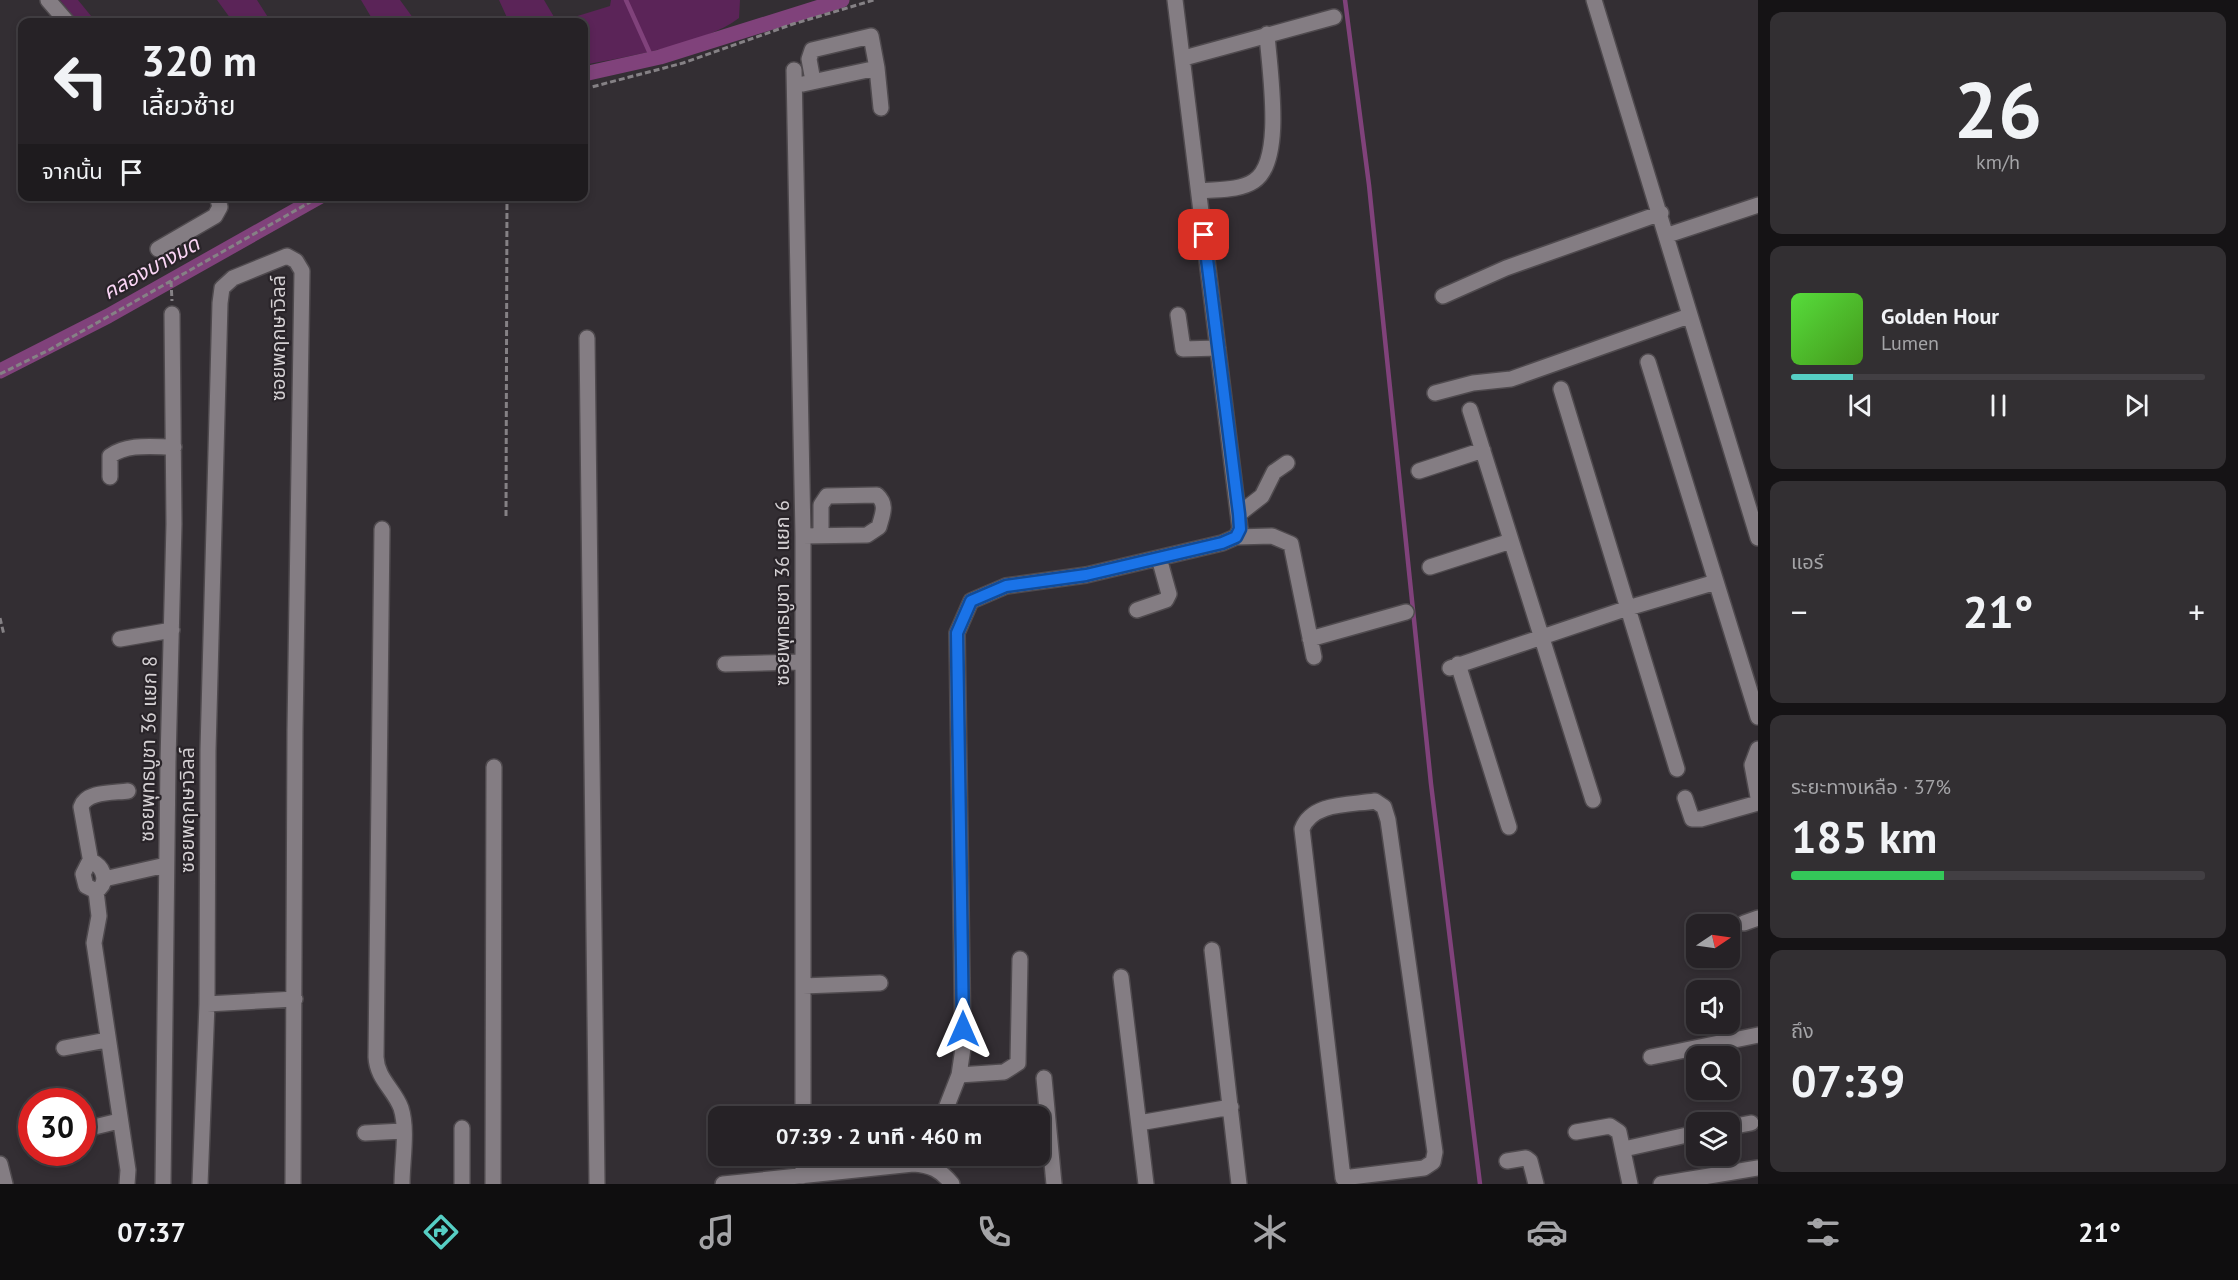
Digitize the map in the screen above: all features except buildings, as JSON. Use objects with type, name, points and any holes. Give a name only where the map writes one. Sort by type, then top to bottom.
[{"type":"street","points":[[48,0],[64,18]]},
{"type":"street","points":[[1175,0],[1239,514],[1240,529],[1236,537]]},
{"type":"street","points":[[1594,0],[1668,235],[1689,316],[1758,538]]},
{"type":"street","points":[[1184,58],[1334,17]]},
{"type":"street","points":[[1200,191],[1243,187],[1264,173],[1270,160],[1273,124],[1267,34]]},
{"type":"street","points":[[813,81],[808,59],[812,50],[871,36],[881,108]]},
{"type":"street","points":[[795,86],[877,68]]},
{"type":"street","name":"ซอยพุทธบูชา 36 แยก 6","points":[[794,70],[803,536],[802,1106]]},
{"type":"street","points":[[159,249],[215,216],[220,207],[218,201]]},
{"type":"street","points":[[1668,235],[1758,205]]},
{"type":"street","points":[[1443,296],[1506,268],[1661,213]]},
{"type":"street","name":"ซอยพฤกษาวิลล์","points":[[200,1184],[207,1004],[208,750],[220,303],[222,288],[233,278],[287,256],[296,261],[302,271],[295,730],[296,999],[293,1184]]},
{"type":"street","name":"ซอยพุทธบูชา 36 แยก 8","points":[[163,1184],[174,447],[172,314]]},
{"type":"street","points":[[1178,315],[1183,349],[1218,348]]},
{"type":"street","points":[[1435,393],[1473,383],[1511,379],[1689,316]]},
{"type":"street","points":[[587,338],[597,1184]]},
{"type":"street","points":[[1648,362],[1758,717]]},
{"type":"street","points":[[1561,389],[1677,769]]},
{"type":"street","points":[[1470,410],[1593,800]]},
{"type":"street","points":[[110,477],[110,456],[117,452],[128,448],[174,447]]},
{"type":"street","points":[[1419,471],[1483,450]]},
{"type":"street","points":[[1239,514],[1262,496],[1274,472],[1287,463]]},
{"type":"street","points":[[382,529],[376,1057],[379,1074],[400,1105],[403,1131],[402,1184]]},
{"type":"street","points":[[803,536],[821,536]]},
{"type":"street","points":[[947,1106],[963,1054],[964,974],[957,633],[971,601],[1006,586],[1086,575],[1222,543],[1236,537],[1272,536],[1292,544],[1314,657]]},
{"type":"street","points":[[1430,567],[1511,541]]},
{"type":"street","points":[[1137,610],[1166,600],[1169,594],[1159,558]]},
{"type":"street","points":[[1509,827],[1454,666],[1628,608],[1716,582]]},
{"type":"street","points":[[1310,639],[1406,612]]},
{"type":"street","points":[[120,639],[172,630]]},
{"type":"street","points":[[725,664],[803,662]]},
{"type":"street","points":[[1758,749],[1752,765],[1758,797]]},
{"type":"street","points":[[493,1184],[494,767]]},
{"type":"street","points":[[128,791],[89,796],[83,801],[81,807],[91,863],[85,867],[84,880],[90,890],[166,865]]},
{"type":"street","points":[[1685,798],[1692,819],[1701,819],[1758,803]]},
{"type":"street","points":[[1375,801],[1384,807],[1388,820],[1435,1152],[1433,1162],[1424,1168],[1344,1181],[1302,829],[1306,820],[1317,810],[1375,801]]},
{"type":"street","points":[[100,885],[99,916],[94,944],[128,1170],[127,1184]]},
{"type":"street","points":[[1212,950],[1239,1184]]},
{"type":"street","points":[[958,1075],[1006,1071],[1018,1063],[1020,959]]},
{"type":"street","points":[[1121,976],[1146,1184]]},
{"type":"street","points":[[803,986],[880,983]]},
{"type":"street","points":[[207,1004],[296,999]]},
{"type":"street","points":[[1651,1057],[1758,1035]]},
{"type":"street","points":[[64,1048],[107,1040]]},
{"type":"street","points":[[1044,1078],[1053,1184]]},
{"type":"street","points":[[1139,1123],[1231,1107]]},
{"type":"street","points":[[96,1127],[119,1121]]},
{"type":"street","points":[[1740,1125],[1751,1123]]},
{"type":"street","points":[[1576,1132],[1610,1126],[1622,1137],[1629,1184]]},
{"type":"street","points":[[462,1128],[462,1184]]},
{"type":"street","points":[[365,1133],[403,1131]]},
{"type":"street","points":[[1624,1149],[1686,1135]]},
{"type":"street","points":[[1507,1161],[1526,1158],[1530,1161],[1534,1166],[1536,1184]]},
{"type":"street","points":[[0,1164],[5,1184]]},
{"type":"street","points":[[802,1166],[802,1176]]},
{"type":"street","points":[[723,1184],[894,1166]]},
{"type":"street","points":[[941,1166],[952,1184]]},
{"type":"street","points":[[1661,1184],[1720,1180],[1758,1168]]},
{"type":"path","points":[[588,88],[683,63],[793,24],[874,0]]},
{"type":"path","points":[[0,374],[49,350],[312,201]]},
{"type":"path","points":[[506,516],[507,201]]},
{"type":"path","points":[[171,281],[172,314]]},
{"type":"path","points":[[0,618],[4,635]]},
{"type":"shaded area","points":[[60,0],[78,0],[93,18],[75,18]]},
{"type":"shaded area","points":[[217,0],[257,0],[268,18],[230,18]]},
{"type":"shaded area","points":[[361,0],[400,0],[413,18],[372,18]]},
{"type":"shaded area","points":[[499,0],[544,0],[555,18],[507,18]]},
{"type":"shaded area","points":[[611,0],[740,0],[739,18],[706,35],[665,48],[588,64],[588,18],[571,18],[610,6]]},
{"type":"waterway","points":[[626,0],[652,58]]},
{"type":"waterway","name":"คลองบางมด","points":[[588,73],[660,57],[842,0]]},
{"type":"waterway","points":[[1345,0],[1369,185],[1431,784],[1480,1184]]},
{"type":"waterway","name":"คลองบางมด","points":[[0,371],[108,316],[312,201]]},
{"type":"route","points":[[963,1029],[957,633],[971,601],[1006,586],[1086,575],[1222,543],[1236,537],[1240,529],[1239,514],[1204,235]]}]
